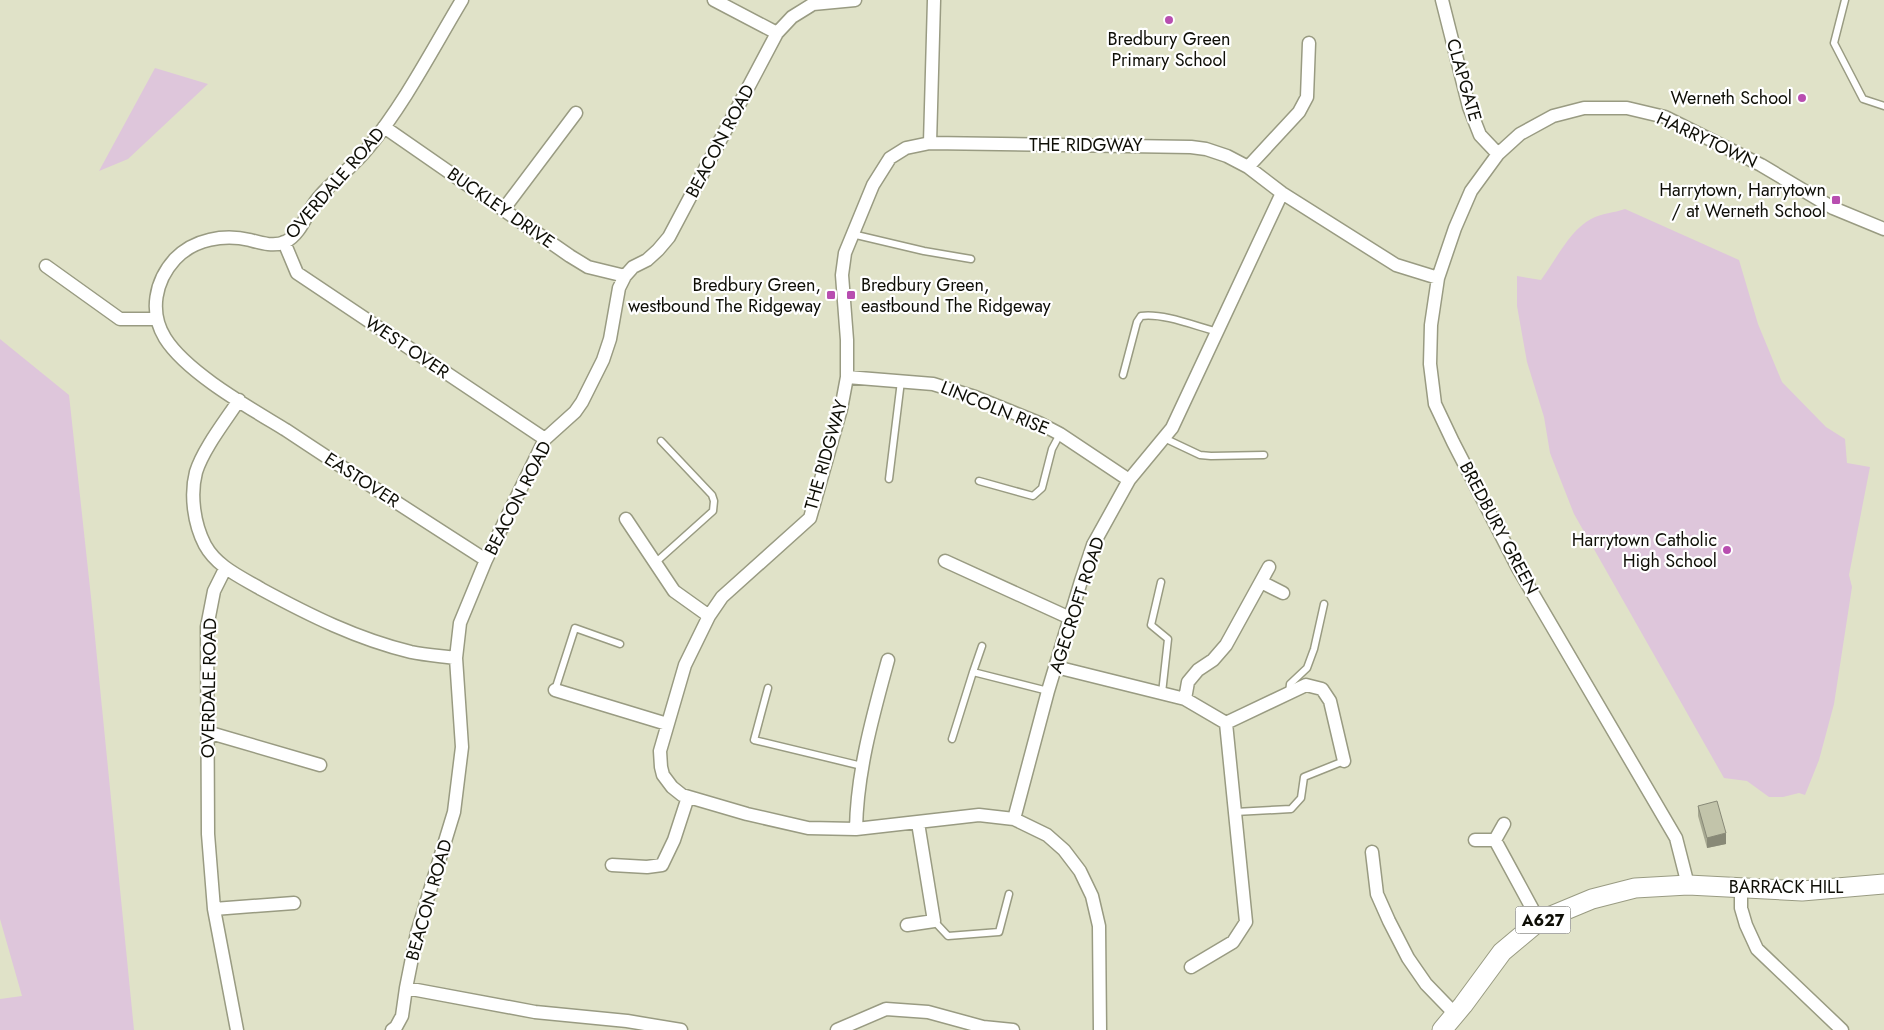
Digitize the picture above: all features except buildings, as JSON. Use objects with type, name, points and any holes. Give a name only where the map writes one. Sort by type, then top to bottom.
[{"type":"main road","name":"BARRACK HILL","points":[[1688,885],[1802,891],[1884,884]]},
{"type":"main road","name":"A627","points":[[1442,1030],[1502,952],[1539,922],[1592,899],[1636,888],[1688,885]]},
{"type":"street","name":"OVERDALE ROAD","points":[[156,319],[155,300],[162,278],[176,258],[198,242],[224,237],[249,240],[261,244],[284,242],[294,235],[318,197],[367,150],[384,128],[462,0]]},
{"type":"street","points":[[714,0],[777,33]]},
{"type":"street","name":"BEACON ROAD","points":[[406,988],[417,933],[454,812],[462,747],[456,658],[460,624],[486,560],[545,439],[575,412],[603,360],[610,339],[619,288],[625,276],[633,267],[646,260],[658,250],[669,237],[777,33],[792,17],[813,4],[856,0]]},
{"type":"street","points":[[930,143],[934,0]]},
{"type":"street","name":"CLAPGATE","points":[[1442,0],[1469,106],[1480,135],[1498,154]]},
{"type":"street","points":[[1248,168],[1298,112],[1307,96],[1309,43]]},
{"type":"street","name":"HARRYTOWN","points":[[1498,154],[1520,134],[1553,116],[1584,108],[1626,108],[1665,117],[1761,165],[1833,208],[1884,229]]},
{"type":"street","points":[[503,210],[576,113]]},
{"type":"street","name":"BUCKLEY DRIVE","points":[[384,128],[588,267],[625,276]]},
{"type":"street","name":"THE RIDGWAY","points":[[1100,1030],[1099,926],[1092,896],[1080,871],[1064,850],[1047,835],[1014,819],[979,815],[856,829],[808,828],[747,814],[688,797],[672,788],[661,767],[660,751],[684,665],[709,616],[722,597],[810,518],[837,425],[847,377],[847,340],[842,274],[845,253],[873,185],[890,158],[906,148],[930,143],[1184,145],[1206,149],[1227,156],[1396,265],[1438,278]]},
{"type":"street","name":"BREDBURY GREEN","points":[[1498,154],[1471,190],[1455,228],[1438,278],[1430,324],[1430,364],[1435,404],[1519,570],[1676,838],[1688,885]]},
{"type":"street","name":"AGECROFT ROAD","points":[[1014,819],[1048,691],[1094,545],[1129,480],[1172,428],[1282,193]]},
{"type":"street","name":"WEST OVER","points":[[284,242],[297,273],[545,439]]},
{"type":"street","points":[[46,266],[120,318],[156,319],[166,338],[189,365],[239,400],[211,442],[196,471],[193,501],[197,526],[206,547],[226,569],[301,611],[341,630],[412,652],[456,658]]},
{"type":"street","name":"LINCOLN RISE","points":[[847,377],[933,384],[975,397],[1039,423],[1060,434],[1129,480]]},
{"type":"street","name":"EASTOVER","points":[[239,400],[486,560]]},
{"type":"street","points":[[626,519],[654,564],[674,591],[709,616]]},
{"type":"street","points":[[945,561],[1070,618]]},
{"type":"street","points":[[1185,699],[1188,682],[1198,670],[1213,660],[1226,645],[1269,567]]},
{"type":"street","name":"OVERDALE ROAD","points":[[226,569],[214,591],[207,628],[208,834],[214,909],[237,1030]]},
{"type":"street","points":[[1261,582],[1283,593]]},
{"type":"street","points":[[856,829],[856,807],[866,742],[888,660]]},
{"type":"street","points":[[1056,667],[1185,699],[1226,723]]},
{"type":"street","points":[[1226,723],[1306,685],[1322,689],[1330,702],[1344,761]]},
{"type":"street","points":[[555,690],[667,724]]},
{"type":"street","points":[[1191,967],[1233,942],[1246,922],[1226,723]]},
{"type":"street","points":[[207,732],[320,765]]},
{"type":"street","points":[[612,865],[639,867],[662,865],[674,840],[688,797]]},
{"type":"street","points":[[907,925],[934,921],[918,823]]},
{"type":"street","points":[[1496,840],[1504,824]]},
{"type":"street","points":[[1475,840],[1496,840]]},
{"type":"street","points":[[1496,840],[1539,922]]},
{"type":"street","points":[[1372,852],[1377,894],[1389,921],[1408,958],[1426,984],[1455,1014]]},
{"type":"street","points":[[1741,889],[1742,914],[1757,949],[1842,1030]]},
{"type":"street","points":[[214,909],[294,903]]},
{"type":"street","points":[[392,1030],[396,1027],[402,1016],[406,988],[535,1012],[627,1021],[681,1030]]},
{"type":"street","points":[[837,1030],[886,1008],[928,1012],[983,1028],[1013,1030]]},
{"type":"lane","points":[[1845,0],[1834,43],[1863,99],[1884,106]]},
{"type":"lane","points":[[852,234],[924,251],[971,259]]},
{"type":"lane","points":[[1123,375],[1137,322],[1141,316],[1160,317],[1218,332]]},
{"type":"lane","points":[[889,479],[901,381]]},
{"type":"lane","points":[[979,481],[1033,496],[1042,488],[1052,450],[1060,434]]},
{"type":"lane","points":[[1164,438],[1200,454],[1211,456],[1264,455]]},
{"type":"lane","points":[[654,564],[692,532],[715,507],[712,495],[662,441]]},
{"type":"lane","points":[[1162,582],[1151,625],[1168,638],[1162,693]]},
{"type":"lane","points":[[1289,693],[1290,684],[1307,668],[1314,649],[1324,604]]},
{"type":"lane","points":[[555,690],[575,628],[620,644]]},
{"type":"lane","points":[[952,739],[982,646]]},
{"type":"lane","points":[[973,672],[1048,691]]},
{"type":"lane","points":[[768,688],[754,740],[862,766]]},
{"type":"lane","points":[[1235,812],[1291,808],[1301,798],[1304,777],[1344,761]]},
{"type":"lane","points":[[934,921],[948,936],[999,932],[1009,894]]},
{"type":"shaded area","points":[[155,68],[208,84],[128,159],[99,171]]},
{"type":"shaded area","name":"Harrytown Catholic High School","points":[[1625,209],[1739,260],[1758,324],[1782,382],[1826,427],[1845,439],[1847,463],[1870,467],[1849,575],[1852,587],[1834,704],[1819,760],[1805,795],[1799,793],[1783,797],[1769,797],[1747,781],[1724,778],[1574,514],[1550,453],[1544,417],[1527,362],[1517,306],[1517,276],[1541,280],[1563,247],[1583,224],[1599,215]]},
{"type":"shaded area","points":[[0,339],[69,395],[134,1030],[0,1030],[0,999],[22,996],[0,919]]},
{"type":"place","name":"Bredbury Green Primary School","points":[[1169,20]]},
{"type":"place","name":"Werneth School","points":[[1802,98]]},
{"type":"place","name":"Harrytown, Harrytown / at Werneth School","points":[[1836,200]]},
{"type":"place","name":"Bredbury Green, westbound The Ridgeway","points":[[831,295]]},
{"type":"place","name":"Bredbury Green, eastbound The Ridgeway","points":[[851,295]]},
{"type":"place","name":"Harrytown Catholic High School","points":[[1727,550]]}]
